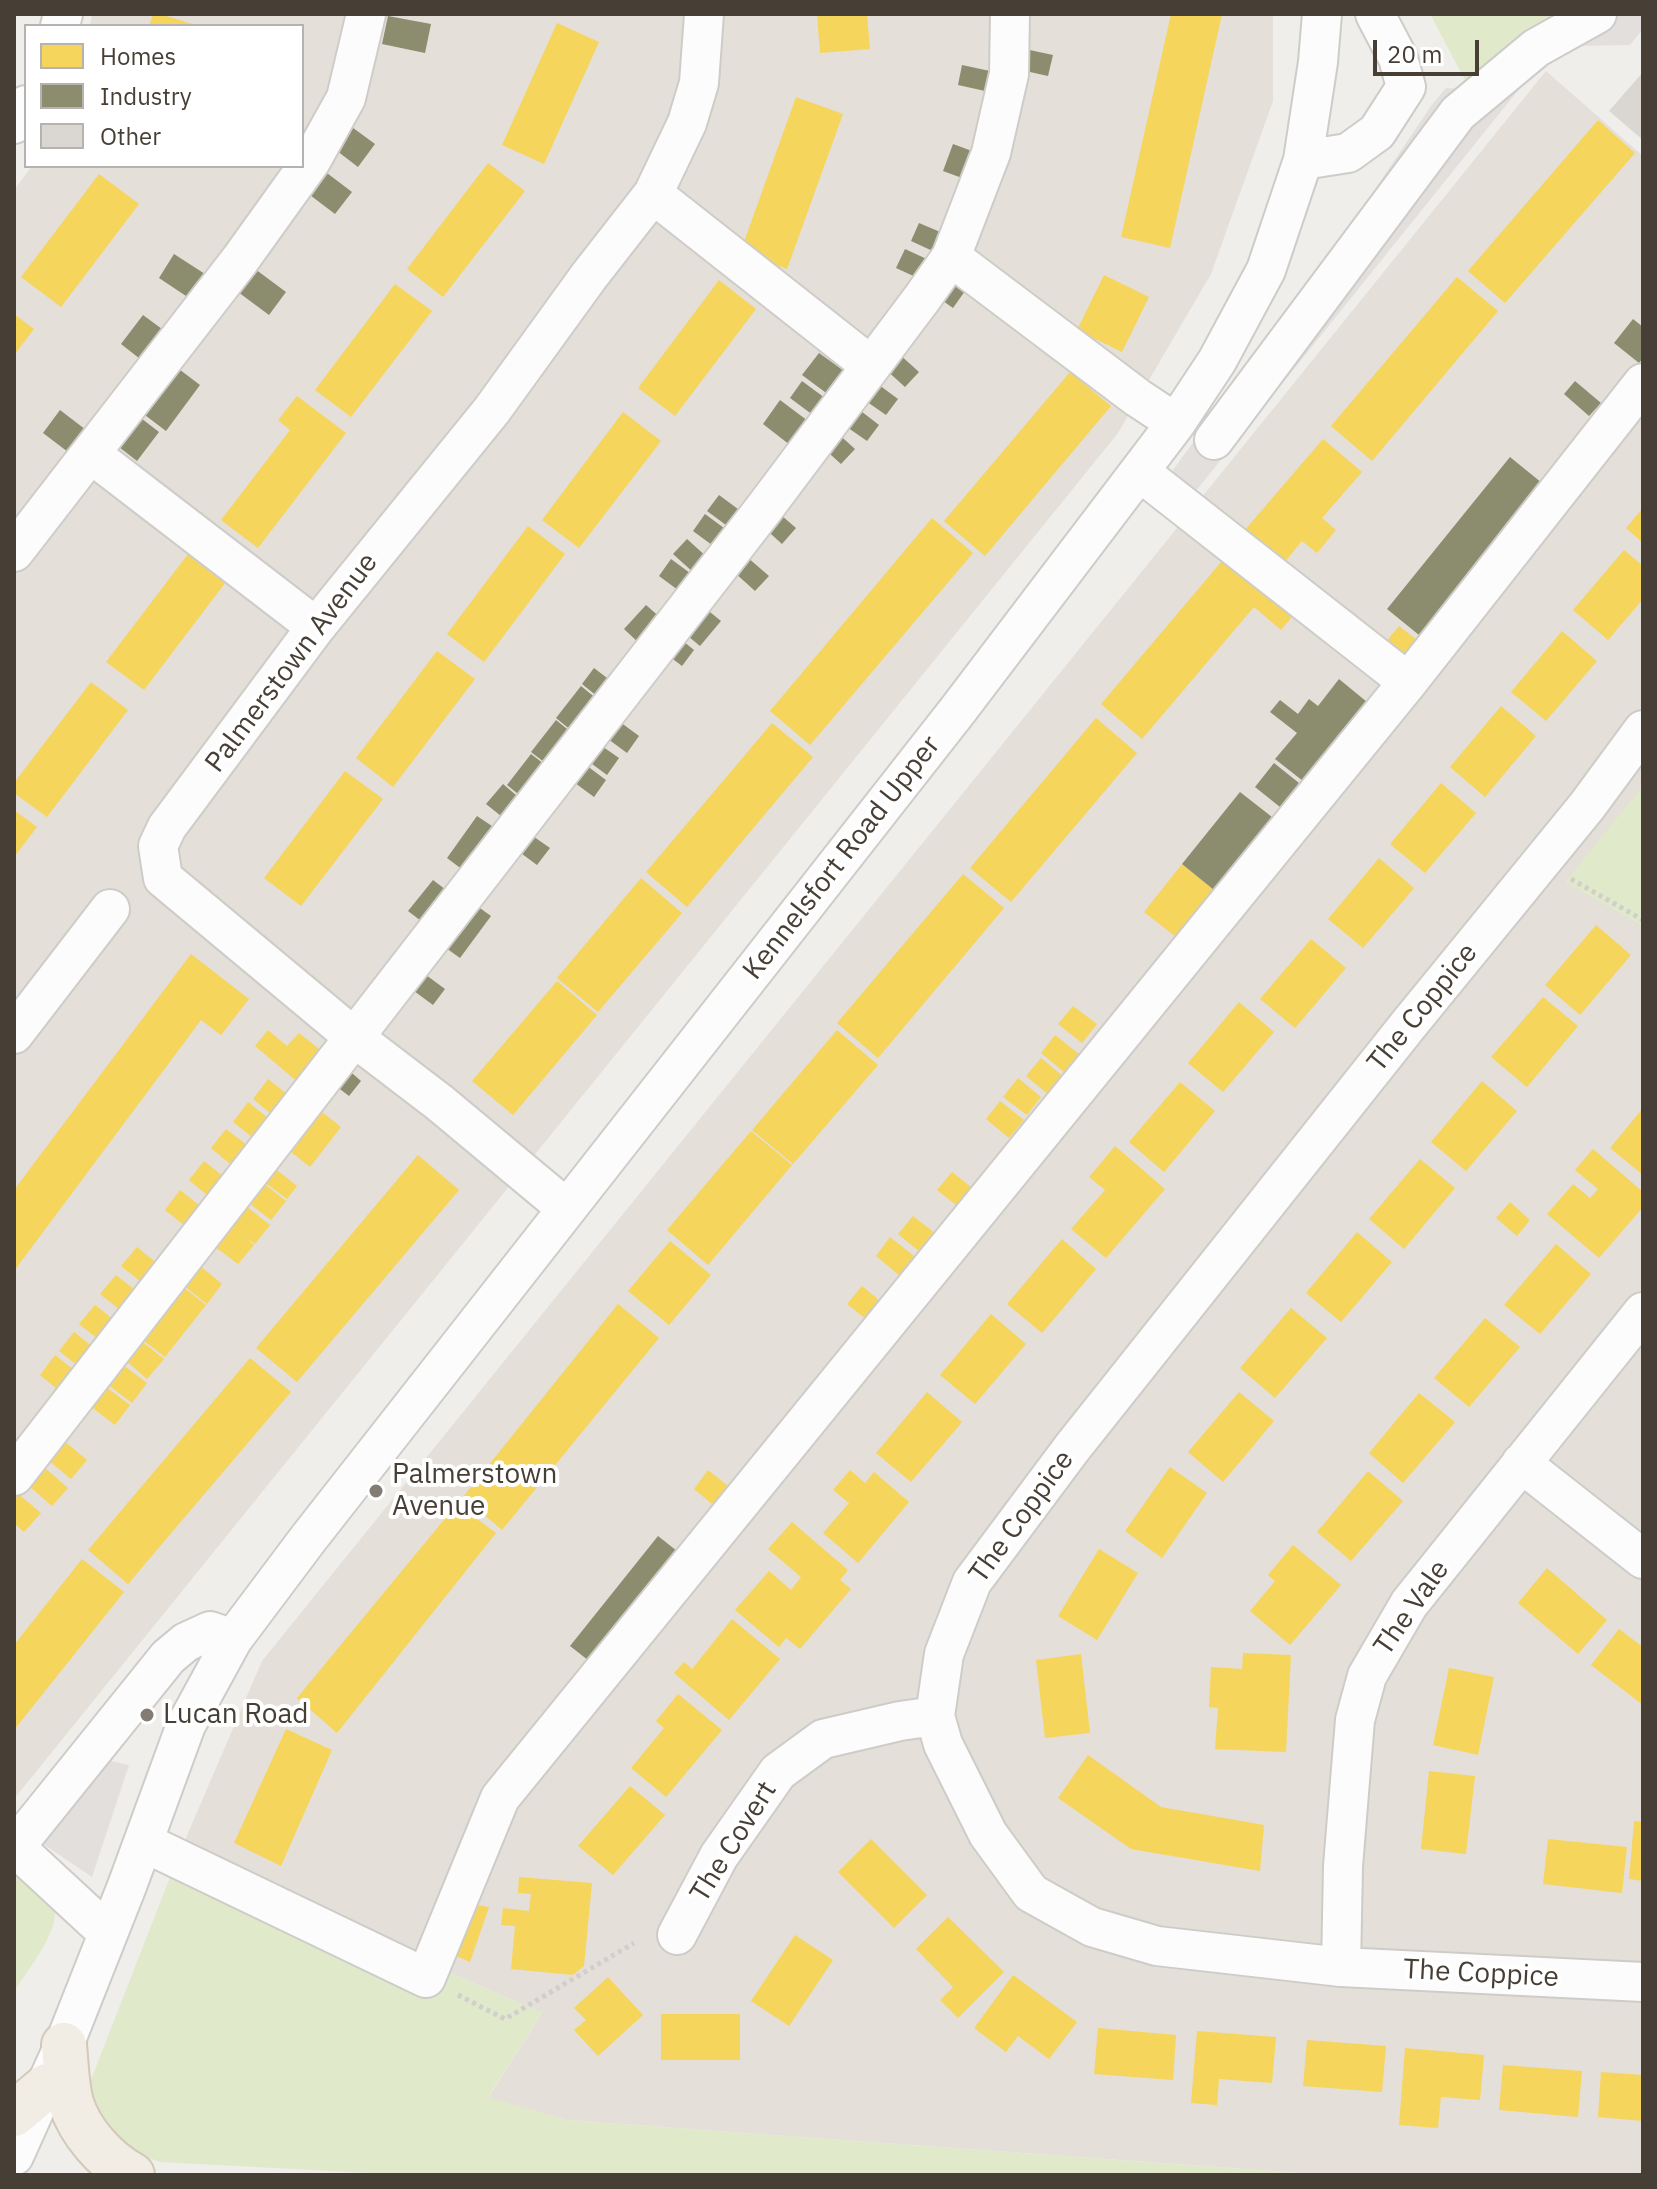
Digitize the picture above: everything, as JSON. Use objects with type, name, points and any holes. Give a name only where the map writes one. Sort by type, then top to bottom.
[{"type":"main road","points":[[64,2045],[76,2113],[91,2141],[132,2175]]},
{"type":"main road","points":[[14,2114],[47,2086]]},
{"type":"street","points":[[14,552],[240,260],[311,161],[346,98],[366,14]]},
{"type":"street","name":"Palmerstown Avenue","points":[[566,1208],[163,878],[158,846],[167,827],[316,627],[492,410],[653,194],[687,123],[699,83],[704,14]]},
{"type":"street","points":[[19,1457],[355,1038],[763,510],[951,257],[991,153],[1009,74],[1010,14]]},
{"type":"street","name":"Kennelsfort Road Upper","points":[[14,2156],[64,2045],[186,1725],[233,1639],[566,1208],[958,710],[1140,472],[1217,361],[1266,270],[1303,160],[1322,14]]},
{"type":"street","points":[[1303,160],[1348,153],[1368,139],[1377,132],[1406,87],[1398,58],[1375,14]]},
{"type":"street","points":[[1214,440],[1458,113],[1536,48],[1597,14]]},
{"type":"street","points":[[1406,87],[1437,98],[1458,113]]},
{"type":"street","points":[[653,194],[870,365]]},
{"type":"street","points":[[951,257],[1138,398],[1176,423]]},
{"type":"street","points":[[143,1842],[426,1978],[500,1798],[1408,682],[1643,383]]},
{"type":"street","points":[[91,454],[316,627]]},
{"type":"street","points":[[1140,472],[1408,682]]},
{"type":"street","name":"The Coppice","points":[[1643,730],[1587,806],[1409,1024],[1072,1448],[972,1582],[944,1654],[935,1716],[943,1744],[988,1834],[1031,1893],[1092,1927],[1157,1946],[1341,1967],[1643,1982]]},
{"type":"street","points":[[14,1034],[110,909]]},
{"type":"street","name":"The Vale","points":[[1341,1967],[1343,1866],[1355,1720],[1367,1676],[1409,1604],[1643,1312]]},
{"type":"street","points":[[1521,1463],[1643,1559]]},
{"type":"street","points":[[108,1931],[15,1847],[168,1657],[186,1642],[210,1631],[233,1639]]},
{"type":"street","name":"The Covert","points":[[677,1935],[719,1856],[778,1772],[823,1739],[935,1716]]},
{"type":"path","points":[[1563,874],[1643,920]]},
{"type":"path","points":[[426,1978],[505,2019],[634,1943]]},
{"type":"shaded area","points":[[92,14],[1273,14],[1273,101],[1211,274],[1118,433],[14,1799],[14,190],[30,168],[304,168],[304,24],[90,24]]},
{"type":"shaded area","points":[[1570,14],[1643,14],[1643,29],[1630,45],[1570,46],[1532,73],[1195,492],[1170,474],[1446,88],[1467,89]]},
{"type":"shaded area","points":[[1546,71],[1643,156],[1643,2175],[1327,2175],[566,2120],[488,2098],[542,2013],[179,1854],[262,1661]]},
{"type":"shaded area","points":[[106,1760],[129,1765],[92,1877],[27,1833]]},
{"type":"green space","points":[[1430,14],[1560,14],[1467,84]]},
{"type":"green space","points":[[1643,786],[1643,926],[1565,882]]},
{"type":"green space","points":[[179,1854],[542,2013],[488,2097],[566,2120],[1327,2175],[407,2175],[160,2162],[109,2144],[83,2100]]},
{"type":"green space","points":[[14,1869],[54,1905],[55,1915],[42,1950],[14,1991]]},
{"type":"building: Homes","points":[[153,14],[160,14],[192,24],[150,24]]},
{"type":"building: Homes","points":[[817,14],[867,14],[870,49],[820,53]]},
{"type":"building: Homes","points":[[1171,14],[1222,14],[1170,248],[1121,237]]},
{"type":"building: Homes","points":[[557,23],[599,42],[544,164],[502,145]]},
{"type":"building: Homes","points":[[796,97],[843,114],[787,269],[740,253]]},
{"type":"building: Homes","points":[[1598,120],[1635,153],[1505,303],[1468,271]]},
{"type":"building: Homes","points":[[488,163],[525,191],[443,297],[407,269]]},
{"type":"building: Homes","points":[[99,174],[139,204],[61,307],[21,277]]},
{"type":"building: Homes","points":[[1104,275],[1149,297],[1122,352],[1077,330]]},
{"type":"building: Homes","points":[[1457,277],[1498,311],[1372,461],[1331,426]]},
{"type":"building: Homes","points":[[719,280],[756,309],[675,416],[638,388]]},
{"type":"building: Homes","points":[[395,284],[432,311],[351,417],[315,390]]},
{"type":"building: Homes","points":[[14,314],[34,329],[14,355]]},
{"type":"building: Homes","points":[[1070,372],[1111,406],[985,556],[944,521]]},
{"type":"building: Homes","points":[[297,396],[346,433],[258,548],[221,520],[290,430],[278,420]]},
{"type":"building: Homes","points":[[623,412],[661,441],[579,548],[542,520]]},
{"type":"building: Homes","points":[[1323,439],[1362,472],[1322,518],[1336,530],[1317,553],[1302,541],[1283,564],[1244,531]]},
{"type":"building: Homes","points":[[1643,508],[1643,543],[1626,528]]},
{"type":"building: Homes","points":[[932,518],[973,553],[810,745],[770,711]]},
{"type":"building: Homes","points":[[528,526],[565,554],[484,662],[447,634]]},
{"type":"building: Homes","points":[[1624,550],[1643,566],[1643,599],[1608,640],[1573,610]]},
{"type":"building: Homes","points":[[188,554],[225,583],[144,690],[106,662]]},
{"type":"building: Homes","points":[[1227,555],[1296,612],[1281,630],[1254,607],[1142,739],[1101,704]]},
{"type":"building: Homes","points":[[1399,626],[1422,644],[1404,666],[1381,648]]},
{"type":"building: Homes","points":[[1562,631],[1597,661],[1546,721],[1511,692]]},
{"type":"building: Homes","points":[[437,651],[475,679],[393,787],[356,758]]},
{"type":"building: Homes","points":[[91,682],[128,710],[47,817],[14,793],[14,783]]},
{"type":"building: Homes","points":[[1501,706],[1536,736],[1485,797],[1450,767]]},
{"type":"building: Homes","points":[[1096,718],[1137,753],[1011,902],[970,868]]},
{"type":"building: Homes","points":[[772,723],[813,757],[687,907],[646,872]]},
{"type":"building: Homes","points":[[345,771],[383,799],[301,906],[264,878]]},
{"type":"building: Homes","points":[[1441,783],[1476,813],[1425,873],[1390,844]]},
{"type":"building: Homes","points":[[14,810],[37,827],[14,857]]},
{"type":"building: Homes","points":[[1379,858],[1414,888],[1363,948],[1328,919]]},
{"type":"building: Homes","points":[[1182,864],[1214,890],[1176,937],[1144,912]]},
{"type":"building: Homes","points":[[963,874],[1004,908],[878,1058],[837,1023]]},
{"type":"building: Homes","points":[[641,878],[682,913],[598,1012],[557,978]]},
{"type":"building: Homes","points":[[1596,925],[1631,955],[1580,1015],[1545,985]]},
{"type":"building: Homes","points":[[1311,939],[1346,968],[1295,1028],[1260,999]]},
{"type":"building: Homes","points":[[191,954],[249,999],[221,1035],[201,1020],[14,1271],[14,1190]]},
{"type":"building: Homes","points":[[557,981],[597,1015],[513,1115],[472,1081]]},
{"type":"building: Homes","points":[[1543,997],[1578,1026],[1527,1087],[1491,1057]]},
{"type":"building: Homes","points":[[1239,1002],[1274,1032],[1223,1092],[1188,1063]]},
{"type":"building: Homes","points":[[1073,1006],[1097,1024],[1082,1043],[1058,1024]]},
{"type":"building: Homes","points":[[268,1030],[287,1046],[299,1033],[324,1053],[299,1083],[255,1046]]},
{"type":"building: Homes","points":[[837,1030],[878,1065],[793,1164],[752,1130]]},
{"type":"building: Homes","points":[[1055,1035],[1079,1054],[1064,1072],[1041,1053]]},
{"type":"building: Homes","points":[[1041,1058],[1064,1077],[1049,1095],[1026,1076]]},
{"type":"building: Homes","points":[[1018,1078],[1041,1097],[1027,1115],[1003,1097]]},
{"type":"building: Homes","points":[[268,1079],[292,1098],[276,1118],[253,1099]]},
{"type":"building: Homes","points":[[1482,1081],[1517,1111],[1466,1171],[1431,1142]]},
{"type":"building: Homes","points":[[1180,1082],[1215,1111],[1164,1172],[1129,1142]]},
{"type":"building: Homes","points":[[1000,1101],[1024,1120],[1009,1138],[986,1119]]},
{"type":"building: Homes","points":[[248,1102],[272,1121],[257,1141],[233,1122]]},
{"type":"building: Homes","points":[[317,1108],[341,1127],[310,1167],[286,1148]]},
{"type":"building: Homes","points":[[1643,1108],[1643,1175],[1610,1148]]},
{"type":"building: Homes","points":[[226,1129],[251,1148],[235,1168],[211,1148]]},
{"type":"building: Homes","points":[[751,1131],[792,1165],[708,1265],[667,1230]]},
{"type":"building: Homes","points":[[1115,1146],[1165,1189],[1106,1258],[1071,1229],[1105,1190],[1089,1177]]},
{"type":"building: Homes","points":[[1593,1149],[1643,1192],[1643,1207],[1599,1258],[1547,1214],[1573,1184],[1590,1198],[1598,1189],[1575,1170]]},
{"type":"building: Homes","points":[[418,1155],[459,1190],[297,1382],[256,1348]]},
{"type":"building: Homes","points":[[1420,1159],[1455,1188],[1404,1249],[1369,1219]]},
{"type":"building: Homes","points":[[204,1161],[228,1180],[213,1200],[189,1180]]},
{"type":"building: Homes","points":[[273,1167],[297,1186],[287,1199],[263,1181]]},
{"type":"building: Homes","points":[[952,1172],[975,1190],[961,1209],[937,1190]]},
{"type":"building: Homes","points":[[262,1182],[286,1201],[271,1220],[246,1201]]},
{"type":"building: Homes","points":[[180,1190],[204,1209],[189,1229],[165,1210]]},
{"type":"building: Homes","points":[[1510,1202],[1530,1220],[1517,1236],[1496,1218]]},
{"type":"building: Homes","points":[[246,1206],[270,1225],[255,1244],[245,1237],[254,1245],[238,1264],[214,1246]]},
{"type":"building: Homes","points":[[913,1216],[936,1234],[921,1253],[898,1234]]},
{"type":"building: Homes","points":[[1357,1232],[1392,1262],[1341,1322],[1306,1293]]},
{"type":"building: Homes","points":[[890,1237],[914,1256],[899,1275],[876,1256]]},
{"type":"building: Homes","points":[[1062,1239],[1096,1269],[1042,1333],[1007,1304]]},
{"type":"building: Homes","points":[[670,1241],[711,1275],[669,1325],[628,1291]]},
{"type":"building: Homes","points":[[1556,1244],[1591,1274],[1540,1334],[1504,1305]]},
{"type":"building: Homes","points":[[137,1247],[160,1266],[145,1285],[121,1266]]},
{"type":"building: Homes","points":[[199,1265],[222,1284],[207,1304],[183,1285]]},
{"type":"building: Homes","points":[[116,1275],[140,1294],[124,1313],[100,1294]]},
{"type":"building: Homes","points":[[182,1286],[206,1305],[165,1357],[140,1338]]},
{"type":"building: Homes","points":[[862,1286],[885,1305],[871,1323],[847,1304]]},
{"type":"building: Homes","points":[[618,1304],[659,1338],[502,1530],[463,1497]]},
{"type":"building: Homes","points":[[95,1305],[119,1324],[103,1343],[79,1324]]},
{"type":"building: Homes","points":[[1291,1308],[1327,1338],[1275,1398],[1240,1368]]},
{"type":"building: Homes","points":[[991,1314],[1026,1344],[975,1404],[940,1375]]},
{"type":"building: Homes","points":[[1485,1318],[1520,1347],[1469,1407],[1434,1378]]},
{"type":"building: Homes","points":[[74,1332],[98,1351],[83,1370],[59,1351]]},
{"type":"building: Homes","points":[[140,1340],[164,1359],[147,1379],[124,1359]]},
{"type":"building: Homes","points":[[55,1355],[79,1374],[63,1394],[40,1375]]},
{"type":"building: Homes","points":[[250,1358],[291,1392],[128,1584],[88,1550]]},
{"type":"building: Homes","points":[[122,1364],[147,1383],[132,1403],[107,1384]]},
{"type":"building: Homes","points":[[106,1387],[130,1405],[115,1425],[90,1406]]},
{"type":"building: Homes","points":[[927,1392],[962,1422],[911,1482],[876,1453]]},
{"type":"building: Homes","points":[[1239,1392],[1274,1421],[1223,1482],[1188,1452]]},
{"type":"building: Homes","points":[[1419,1393],[1455,1422],[1403,1483],[1369,1453]]},
{"type":"building: Homes","points":[[63,1440],[87,1460],[71,1479],[47,1459]]},
{"type":"building: Homes","points":[[1170,1467],[1207,1493],[1162,1558],[1125,1531]]},
{"type":"building: Homes","points":[[45,1468],[68,1488],[52,1506],[29,1486]]},
{"type":"building: Homes","points":[[708,1470],[732,1489],[717,1508],[694,1489]]},
{"type":"building: Homes","points":[[850,1470],[865,1483],[874,1472],[909,1502],[858,1563],[823,1533],[849,1503],[833,1490]]},
{"type":"building: Homes","points":[[1368,1471],[1403,1501],[1351,1561],[1317,1532]]},
{"type":"building: Homes","points":[[17,1493],[41,1513],[24,1532],[14,1523],[14,1497]]},
{"type":"building: Homes","points":[[457,1504],[496,1533],[337,1733],[297,1698]]},
{"type":"building: Homes","points":[[792,1522],[848,1570],[840,1580],[851,1589],[800,1649],[786,1638],[779,1647],[735,1610],[769,1571],[791,1590],[801,1577],[768,1549]]},
{"type":"building: Homes","points":[[1293,1545],[1341,1585],[1290,1645],[1250,1611],[1275,1581],[1268,1575]]},
{"type":"building: Homes","points":[[1099,1549],[1138,1573],[1097,1640],[1058,1616]]},
{"type":"building: Homes","points":[[82,1559],[124,1592],[14,1730],[14,1645]]},
{"type":"building: Homes","points":[[1547,1568],[1607,1620],[1578,1654],[1518,1603]]},
{"type":"building: Homes","points":[[732,1619],[780,1659],[729,1720],[674,1673],[684,1662],[692,1669]]},
{"type":"building: Homes","points":[[1619,1629],[1643,1647],[1643,1705],[1591,1665]]},
{"type":"building: Homes","points":[[1243,1653],[1291,1655],[1286,1752],[1215,1749],[1218,1708],[1209,1707],[1211,1667],[1242,1669]]},
{"type":"building: Homes","points":[[1081,1654],[1090,1733],[1045,1738],[1036,1660]]},
{"type":"building: Homes","points":[[1449,1668],[1494,1677],[1478,1755],[1433,1745]]},
{"type":"building: Homes","points":[[678,1694],[722,1730],[666,1797],[631,1768],[664,1728],[656,1721]]},
{"type":"building: Homes","points":[[286,1729],[332,1750],[281,1866],[234,1843]]},
{"type":"building: Homes","points":[[1088,1755],[1161,1807],[1264,1825],[1260,1871],[1131,1849],[1058,1798]]},
{"type":"building: Homes","points":[[1429,1771],[1475,1776],[1466,1854],[1421,1849]]},
{"type":"building: Homes","points":[[630,1786],[665,1815],[613,1875],[578,1846]]},
{"type":"building: Homes","points":[[1634,1821],[1643,1822],[1643,1881],[1629,1879]]},
{"type":"building: Homes","points":[[871,1839],[927,1895],[894,1928],[838,1872]]},
{"type":"building: Homes","points":[[1548,1839],[1627,1847],[1622,1893],[1543,1884]]},
{"type":"building: Homes","points":[[519,1877],[592,1883],[584,1966],[573,1975],[511,1969],[515,1926],[501,1925],[503,1908],[529,1911],[531,1894],[518,1893]]},
{"type":"building: Homes","points":[[471,1904],[489,1907],[470,1962],[449,1953]]},
{"type":"building: Homes","points":[[948,1917],[1004,1972],[958,2018],[940,2000],[953,1987],[916,1949]]},
{"type":"building: Homes","points":[[795,1935],[833,1960],[789,2026],[751,2001]]},
{"type":"building: Homes","points":[[1013,1975],[1077,2022],[1049,2059],[1018,2036],[1006,2052],[974,2028]]},
{"type":"building: Homes","points":[[608,1977],[643,2015],[598,2056],[574,2030],[586,2020],[574,2008]]},
{"type":"building: Homes","points":[[661,2014],[740,2014],[740,2060],[661,2060]]},
{"type":"building: Homes","points":[[1098,2028],[1176,2035],[1173,2080],[1094,2074]]},
{"type":"building: Homes","points":[[1197,2031],[1276,2037],[1272,2083],[1219,2079],[1217,2105],[1191,2103]]},
{"type":"building: Homes","points":[[1307,2040],[1386,2046],[1382,2092],[1303,2086]]},
{"type":"building: Homes","points":[[1405,2048],[1484,2055],[1480,2100],[1441,2097],[1438,2128],[1399,2125]]},
{"type":"building: Homes","points":[[1503,2065],[1582,2071],[1578,2117],[1499,2110]]},
{"type":"building: Homes","points":[[1601,2072],[1643,2075],[1643,2121],[1598,2117]]},
{"type":"building: Industry","points":[[388,16],[431,24],[425,53],[382,44]]},
{"type":"building: Industry","points":[[1025,49],[1053,55],[1048,76],[1021,70]]},
{"type":"building: Industry","points":[[962,65],[990,71],[985,91],[958,85]]},
{"type":"building: Industry","points":[[345,122],[375,144],[358,167],[328,144]]},
{"type":"building: Industry","points":[[953,144],[972,151],[962,178],[943,171]]},
{"type":"building: Industry","points":[[323,170],[352,192],[335,214],[306,192]]},
{"type":"building: Industry","points":[[919,223],[945,234],[937,253],[911,241]]},
{"type":"building: Industry","points":[[905,249],[931,261],[922,280],[896,268]]},
{"type":"building: Industry","points":[[174,254],[205,274],[189,298],[159,278]]},
{"type":"building: Industry","points":[[251,266],[286,292],[269,315],[234,289]]},
{"type":"building: Industry","points":[[953,273],[970,284],[953,308],[936,296]]},
{"type":"building: Industry","points":[[143,315],[166,332],[144,362],[121,344]]},
{"type":"building: Industry","points":[[1633,319],[1643,327],[1643,358],[1639,363],[1614,343]]},
{"type":"building: Industry","points":[[819,353],[854,378],[837,401],[802,375]]},
{"type":"building: Industry","points":[[898,353],[919,372],[905,387],[884,368]]},
{"type":"building: Industry","points":[[171,363],[200,385],[166,431],[137,409]]},
{"type":"building: Industry","points":[[802,381],[825,398],[813,415],[790,398]]},
{"type":"building: Industry","points":[[1575,381],[1601,403],[1589,416],[1564,394]]},
{"type":"building: Industry","points":[[875,382],[898,399],[886,415],[863,399]]},
{"type":"building: Industry","points":[[780,400],[808,421],[790,445],[763,424]]},
{"type":"building: Industry","points":[[857,408],[879,425],[867,441],[844,425]]},
{"type":"building: Industry","points":[[60,410],[90,433],[72,455],[43,433]]},
{"type":"building: Industry","points":[[137,415],[159,432],[137,461],[114,443]]},
{"type":"building: Industry","points":[[834,430],[855,449],[841,464],[820,445]]},
{"type":"building: Industry","points":[[1510,457],[1542,483],[1419,635],[1387,609]]},
{"type":"building: Industry","points":[[719,495],[742,512],[730,528],[707,511]]},
{"type":"building: Industry","points":[[774,509],[796,528],[782,544],[761,525]]},
{"type":"building: Industry","points":[[705,514],[728,531],[716,548],[693,531]]},
{"type":"building: Industry","points":[[687,539],[708,558],[694,573],[673,554]]},
{"type":"building: Industry","points":[[747,557],[769,576],[755,591],[734,572]]},
{"type":"building: Industry","points":[[671,559],[694,576],[682,593],[659,576]]},
{"type":"building: Industry","points":[[646,605],[662,619],[640,644],[624,629]]},
{"type":"building: Industry","points":[[705,608],[721,621],[700,646],[683,632]]},
{"type":"building: Industry","points":[[678,637],[694,650],[682,666],[665,653]]},
{"type":"building: Industry","points":[[594,668],[611,681],[598,697],[582,684]]},
{"type":"building: Industry","points":[[1339,679],[1367,702],[1303,781],[1275,759],[1297,733],[1270,712],[1280,700],[1298,714],[1309,699],[1318,706]]},
{"type":"building: Industry","points":[[581,686],[597,699],[572,731],[556,718]]},
{"type":"building: Industry","points":[[616,719],[639,736],[627,753],[604,736]]},
{"type":"building: Industry","points":[[556,720],[572,733],[548,765],[531,752]]},
{"type":"building: Industry","points":[[596,742],[619,758],[607,775],[584,758]]},
{"type":"building: Industry","points":[[531,754],[548,767],[523,798],[507,785]]},
{"type":"building: Industry","points":[[583,763],[606,780],[594,797],[571,780]]},
{"type":"building: Industry","points":[[1274,763],[1299,783],[1280,807],[1255,787]]},
{"type":"building: Industry","points":[[503,784],[523,801],[506,820],[486,804]]},
{"type":"building: Industry","points":[[1240,792],[1272,817],[1214,890],[1182,864]]},
{"type":"building: Industry","points":[[477,816],[498,830],[467,873],[447,858]]},
{"type":"building: Industry","points":[[527,832],[550,848],[537,865],[514,848]]},
{"type":"building: Industry","points":[[433,880],[450,893],[425,924],[408,911]]},
{"type":"building: Industry","points":[[470,901],[491,916],[460,958],[439,943]]},
{"type":"building: Industry","points":[[422,972],[445,989],[433,1005],[410,988]]},
{"type":"building: Industry","points":[[345,1067],[361,1081],[349,1096],[332,1083]]},
{"type":"building: Industry","points":[[658,1536],[682,1555],[593,1664],[570,1646]]},
{"type":"building: Other","points":[[1643,72],[1643,140],[1609,111]]},
{"type":"place","name":"Palmerstown Avenue","points":[[376,1491]]},
{"type":"place","name":"Lucan Road","points":[[147,1715]]}]
